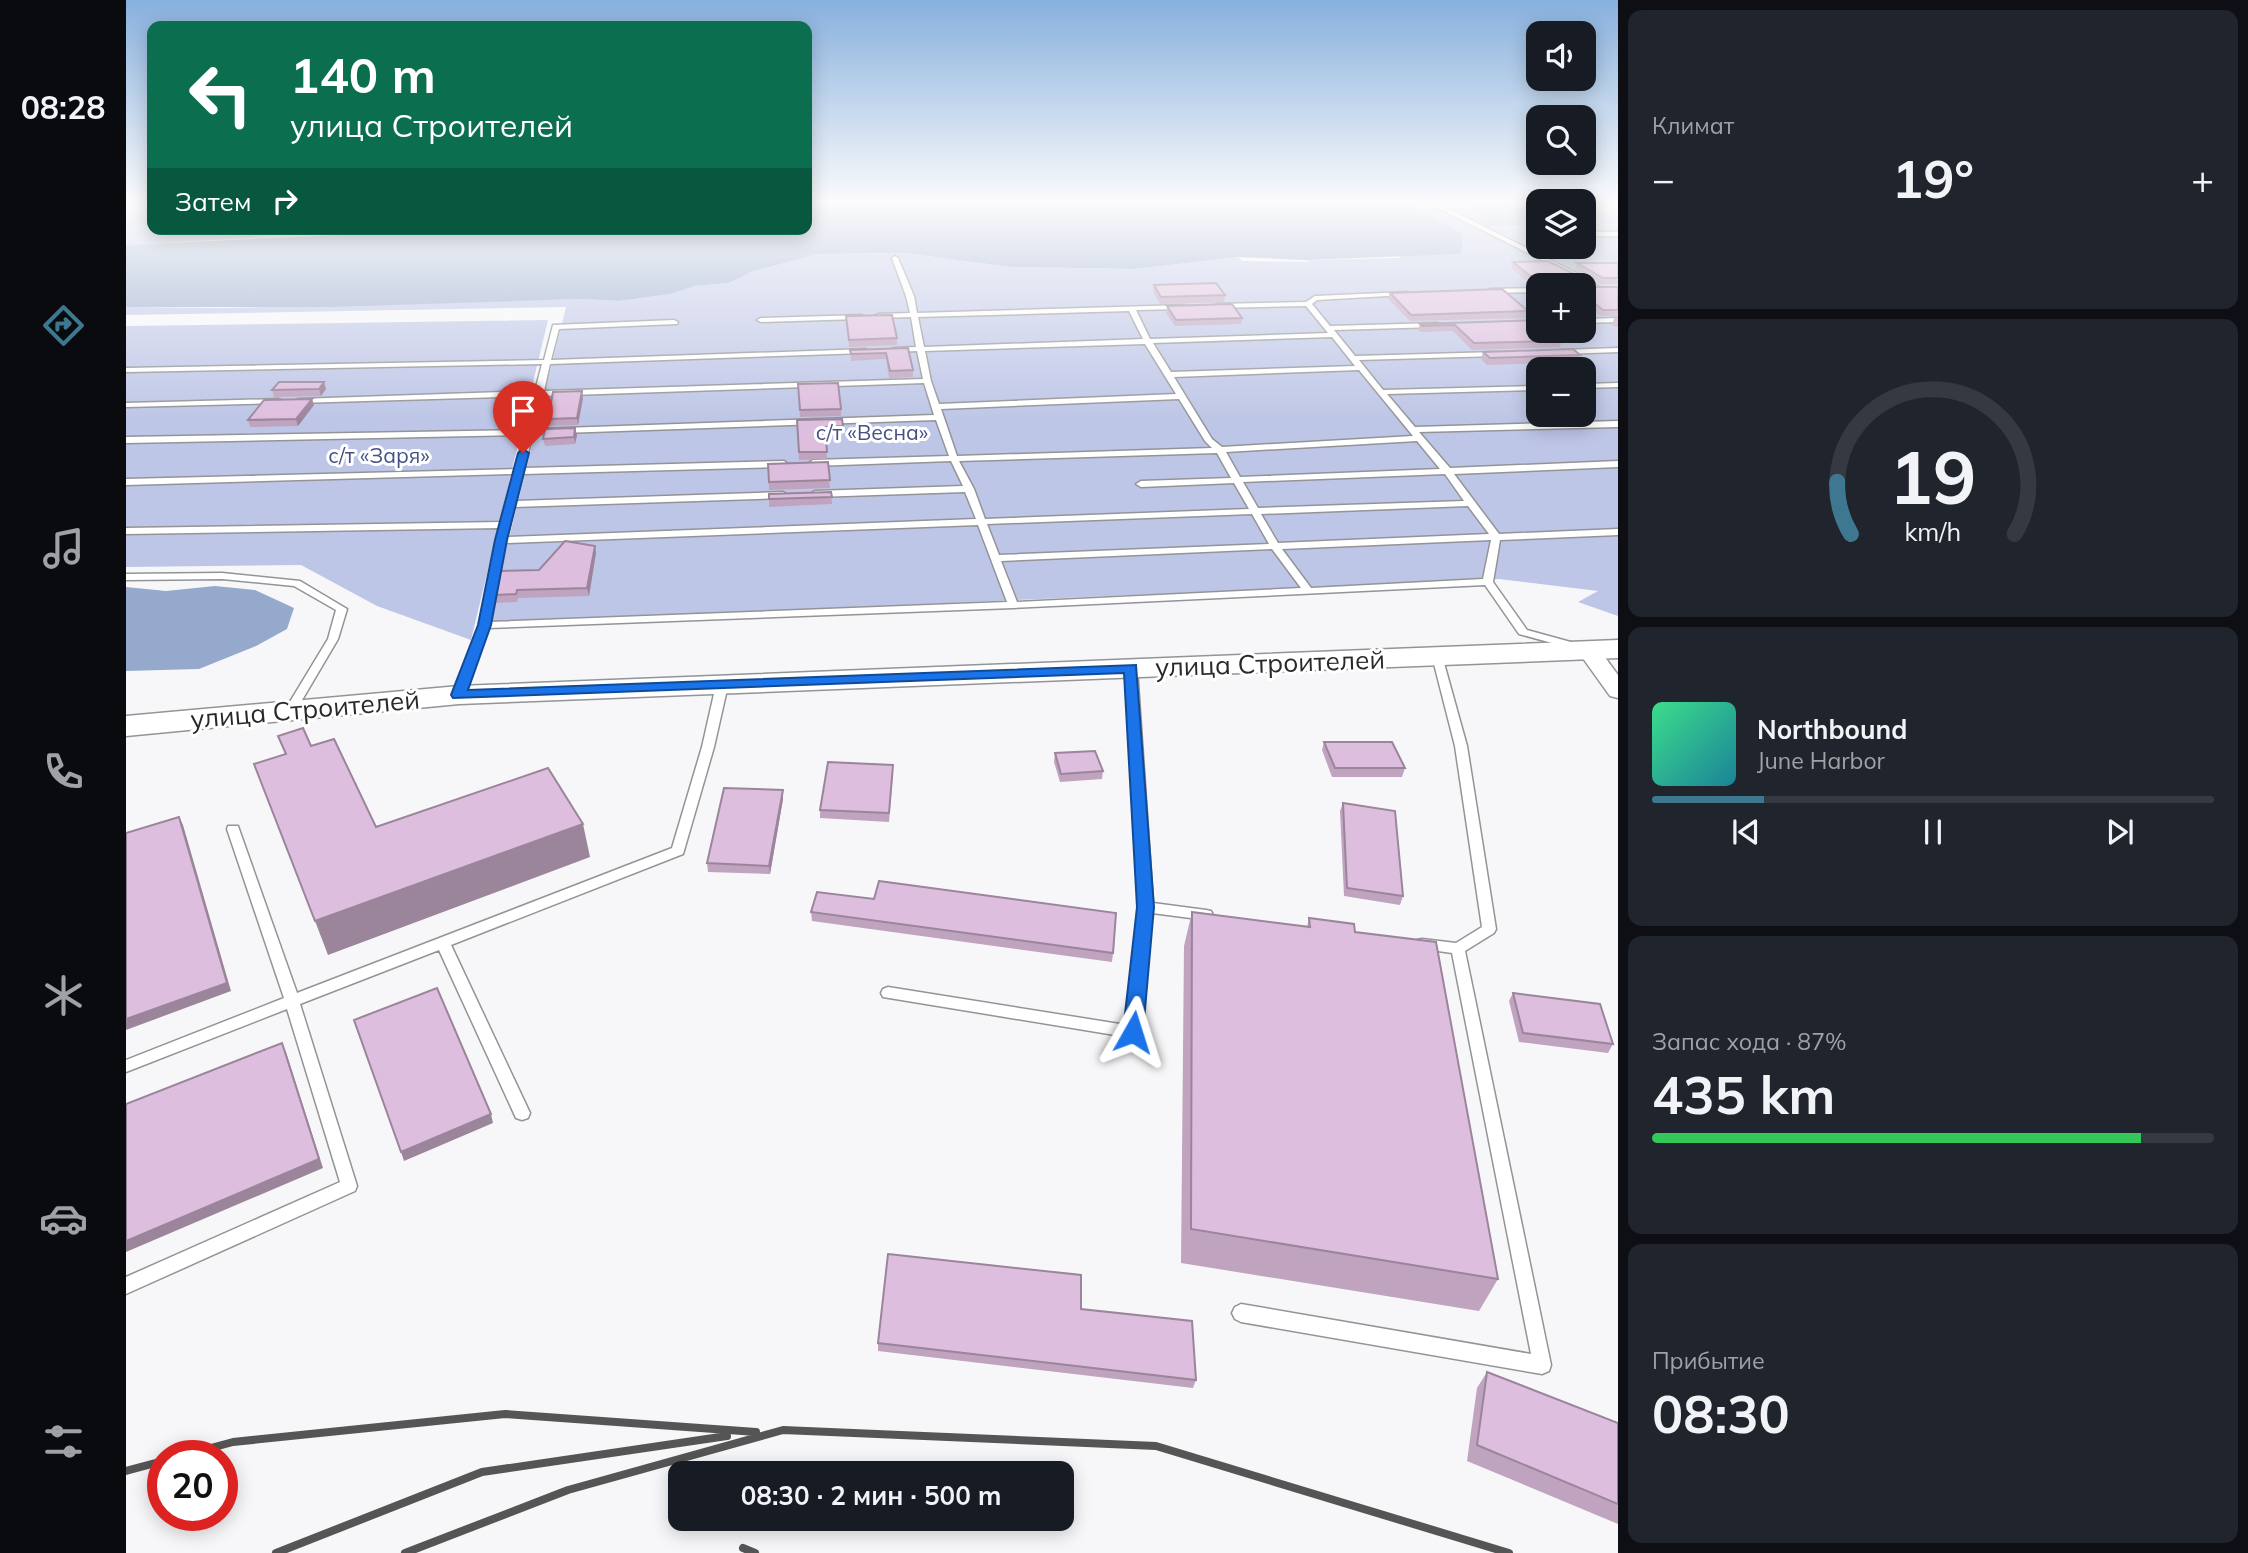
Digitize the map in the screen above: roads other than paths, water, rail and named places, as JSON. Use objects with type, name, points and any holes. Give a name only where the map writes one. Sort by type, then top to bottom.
[{"type":"main road","name":"улица Строителей","points":[[126,726],[458,695],[1603,649]]},
{"type":"street","points":[[1603,649],[1618,691]]},
{"type":"lane","points":[[902,275],[910,296],[927,381],[954,458],[970,489],[1013,605]]},
{"type":"lane","points":[[1575,275],[1598,289],[1608,289]]},
{"type":"lane","points":[[1486,291],[1526,290]]},
{"type":"lane","points":[[1213,306],[1308,304],[1315,298],[1420,293]]},
{"type":"lane","points":[[1308,304],[1421,438],[1496,537],[1488,582],[1523,632],[1603,649]]},
{"type":"lane","points":[[761,320],[1185,307]]},
{"type":"lane","points":[[1131,308],[1167,375],[1209,441],[1220,450],[1275,545],[1308,591]]},
{"type":"lane","points":[[1596,321],[1618,320]]},
{"type":"lane","points":[[458,695],[484,625],[501,540],[556,327],[674,322]]},
{"type":"lane","points":[[126,370],[547,362],[1148,342],[1440,324]]},
{"type":"lane","points":[[1549,352],[1618,350]]},
{"type":"lane","points":[[1354,358],[1507,354]]},
{"type":"lane","points":[[1167,375],[1362,368]]},
{"type":"lane","points":[[126,405],[538,395],[927,381]]},
{"type":"lane","points":[[1596,386],[1618,385]]},
{"type":"lane","points":[[1382,392],[1526,388]]},
{"type":"lane","points":[[937,407],[1181,396]]},
{"type":"lane","points":[[126,440],[529,432],[940,417]]},
{"type":"lane","points":[[1414,430],[1618,424]]},
{"type":"lane","points":[[126,482],[518,474],[1220,450],[1421,438]]},
{"type":"lane","points":[[1141,484],[1618,464]]},
{"type":"lane","points":[[803,494],[970,489]]},
{"type":"lane","points":[[510,504],[789,495]]},
{"type":"lane","points":[[501,540],[1472,503]]},
{"type":"lane","points":[[126,531],[505,526]]},
{"type":"lane","points":[[995,558],[1618,532]]},
{"type":"lane","points":[[126,577],[222,576],[296,583],[342,609],[333,639],[290,710]]},
{"type":"lane","points":[[484,625],[1013,605],[1488,582]]},
{"type":"lane","points":[[1404,942],[1458,949],[1489,929],[1461,746],[1437,656]]},
{"type":"lane","points":[[888,993],[1133,1032],[1146,907],[1131,668]]},
{"type":"lane","points":[[126,1066],[678,850],[705,759],[722,685]]},
{"type":"lane","points":[[126,1286],[349,1186],[292,1001],[233,829]]},
{"type":"lane","points":[[1146,907],[1227,918]]},
{"type":"lane","points":[[442,943],[522,1114]]},
{"type":"lane","points":[[1241,1313],[1542,1364],[1458,949]]},
{"type":"railway","points":[[238,1441],[505,1414],[756,1432]]},
{"type":"railway","points":[[405,1553],[568,1490],[783,1430],[1156,1446],[1509,1553]]},
{"type":"railway","points":[[276,1553],[482,1472],[727,1436]]},
{"type":"railway","points":[[126,1471],[147,1465]]},
{"type":"railway","points":[[743,1548],[755,1553]]},
{"type":"park label","name":"с/т «Весна»","points":[[872,432]]},
{"type":"park label","name":"с/т «Заря»","points":[[379,455]]}]
